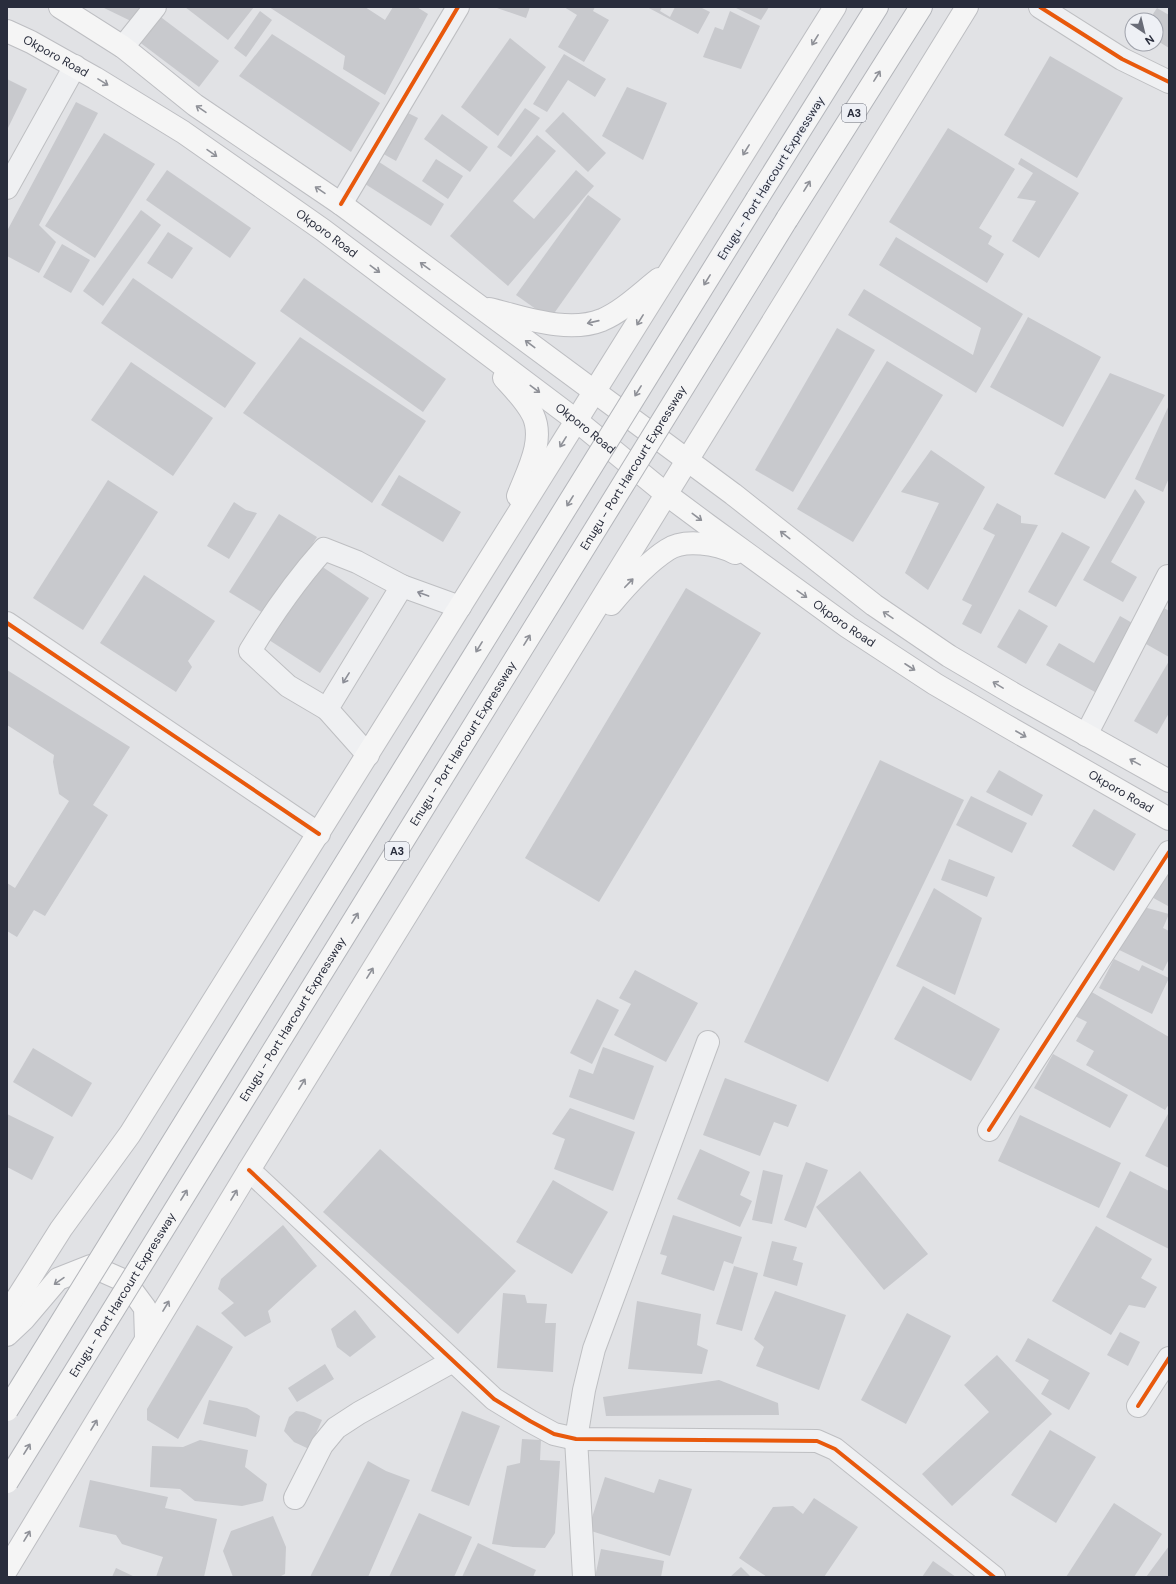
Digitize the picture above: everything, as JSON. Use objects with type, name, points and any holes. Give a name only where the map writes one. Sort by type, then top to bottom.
[{"type":"main road","points":[[60,7],[123,47],[195,105],[341,204],[733,494],[874,605],[949,656],[1169,782]]},
{"type":"main road","points":[[7,1320],[11,1308],[61,1229],[130,1134],[835,7]]},
{"type":"main road","name":"Enugu - Port Harcourt Expressway","points":[[7,1410],[877,7]]},
{"type":"main road","name":"Enugu - Port Harcourt Expressway","points":[[7,1482],[787,219],[921,7]]},
{"type":"main road","points":[[7,1569],[249,1170],[967,7]]},
{"type":"main road","name":"Okporo Road","points":[[7,30],[75,66],[183,132],[323,230],[577,421],[666,494],[769,571],[848,627],[935,684],[1169,819]]},
{"type":"main road","points":[[480,307],[550,323],[578,326],[601,320],[622,309],[671,270]]},
{"type":"main road","points":[[470,340],[524,401],[534,416],[537,435],[535,453],[499,545]]},
{"type":"main road","points":[[567,654],[630,581],[668,549],[692,542],[725,548],[769,571]]},
{"type":"main road","points":[[7,1335],[24,1319],[58,1279],[91,1266],[125,1281],[144,1308],[146,1339]]},
{"type":"street","points":[[123,47],[155,7]]},
{"type":"street","points":[[341,204],[458,7]]},
{"type":"street","points":[[1040,7],[1122,59],[1169,82]]},
{"type":"street","points":[[7,188],[75,66]]},
{"type":"street","points":[[368,755],[327,709],[288,686],[250,651],[259,636],[310,564],[324,549],[357,562],[402,586],[460,607]]},
{"type":"street","points":[[1086,735],[1168,576]]},
{"type":"street","points":[[327,709],[402,586]]},
{"type":"street","points":[[7,623],[319,834]]},
{"type":"street","points":[[989,1130],[1169,852]]},
{"type":"street","points":[[584,1577],[576,1439],[584,1390],[594,1349],[708,1042]]},
{"type":"street","points":[[249,1170],[494,1399],[530,1422],[554,1434],[576,1439],[817,1441],[835,1449],[994,1577]]},
{"type":"street","points":[[1138,1406],[1169,1358]]},
{"type":"street","points":[[295,1498],[322,1444],[336,1428],[359,1413],[453,1361]]},
{"type":"building","points":[[102,7],[143,7],[135,23]]},
{"type":"building","points":[[185,7],[254,7],[228,40]]},
{"type":"building","points":[[269,7],[365,7],[385,20],[393,7],[417,7],[428,14],[385,95],[343,69],[345,56]]},
{"type":"building","points":[[494,7],[530,7],[526,18]]},
{"type":"building","points":[[564,7],[595,7],[593,11],[609,20],[584,62],[558,47],[577,15]]},
{"type":"building","points":[[647,7],[662,7],[660,11],[670,17],[675,7],[700,7],[710,12],[698,34]]},
{"type":"building","points":[[734,7],[769,7],[761,20]]},
{"type":"building","points":[[1157,8],[1164,12],[1154,12]]},
{"type":"building","points":[[260,11],[272,20],[246,57],[234,48]]},
{"type":"building","points":[[730,11],[760,26],[741,69],[703,57],[715,27],[723,30]]},
{"type":"building","points":[[1164,12],[1169,15],[1169,48],[1164,45]]},
{"type":"building","points":[[158,15],[219,61],[199,87],[138,41]]},
{"type":"building","points":[[272,34],[380,103],[351,152],[239,76]]},
{"type":"building","points":[[510,38],[546,67],[498,136],[461,107]]},
{"type":"building","points":[[564,54],[606,79],[595,97],[568,80],[547,112],[533,104]]},
{"type":"building","points":[[1050,56],[1123,98],[1077,178],[1004,135]]},
{"type":"building","points":[[7,79],[27,89],[7,130]]},
{"type":"building","points":[[627,87],[667,103],[643,160],[602,136]]},
{"type":"building","points":[[76,102],[98,113],[39,225],[56,242],[39,273],[7,256],[7,231]]},
{"type":"building","points":[[525,108],[540,118],[511,157],[497,147]]},
{"type":"building","points":[[402,110],[418,118],[396,161],[380,152]]},
{"type":"building","points":[[563,112],[606,153],[588,172],[545,131]]},
{"type":"building","points":[[442,114],[488,147],[470,172],[424,139]]},
{"type":"building","points":[[948,128],[1015,169],[979,228],[992,236],[988,244],[1004,254],[987,283],[889,222]]},
{"type":"building","points":[[104,133],[155,164],[95,258],[45,226]]},
{"type":"building","points":[[537,135],[556,151],[513,201],[534,219],[576,170],[594,186],[508,286],[450,236]]},
{"type":"building","points":[[1021,158],[1079,193],[1039,258],[1012,241],[1036,201],[1017,198],[1033,173],[1018,164]]},
{"type":"building","points":[[436,159],[463,176],[448,199],[422,181]]},
{"type":"building","points":[[376,160],[444,204],[431,226],[362,182]]},
{"type":"building","points":[[167,170],[251,228],[230,258],[146,200]]},
{"type":"building","points":[[588,195],[621,219],[550,319],[516,295]]},
{"type":"building","points":[[141,210],[161,225],[103,306],[83,291]]},
{"type":"building","points":[[168,232],[193,248],[172,279],[147,263]]},
{"type":"building","points":[[896,237],[1023,314],[976,393],[848,315],[864,289],[973,355],[981,328],[879,265]]},
{"type":"building","points":[[62,244],[90,260],[71,293],[43,277]]},
{"type":"building","points":[[133,278],[256,363],[225,408],[101,323]]},
{"type":"building","points":[[304,278],[446,379],[423,412],[280,311]]},
{"type":"building","points":[[1028,317],[1101,357],[1063,427],[990,387]]},
{"type":"building","points":[[837,328],[875,350],[793,492],[755,470]]},
{"type":"building","points":[[300,337],[426,421],[372,503],[243,413]]},
{"type":"building","points":[[887,361],[943,395],[853,542],[797,509]]},
{"type":"building","points":[[131,362],[213,418],[173,476],[91,420]]},
{"type":"building","points":[[1110,373],[1165,395],[1105,499],[1054,474]]},
{"type":"building","points":[[1169,405],[1169,478],[1163,492],[1135,479]]},
{"type":"building","points":[[931,450],[985,487],[928,590],[905,573],[939,503],[901,492]]},
{"type":"building","points":[[399,475],[461,512],[443,542],[381,505]]},
{"type":"building","points":[[108,480],[158,512],[83,630],[33,598]]},
{"type":"building","points":[[1135,489],[1145,502],[1111,562],[1137,577],[1123,602],[1083,580]]},
{"type":"building","points":[[234,502],[246,510],[257,513],[229,559],[207,546]]},
{"type":"building","points":[[997,503],[1021,516],[1021,523],[1038,525],[981,634],[962,624],[972,605],[962,600],[995,535],[983,529]]},
{"type":"building","points":[[279,514],[317,537],[268,616],[229,592]]},
{"type":"building","points":[[1062,532],[1090,547],[1056,607],[1028,592]]},
{"type":"building","points":[[318,564],[369,598],[320,673],[269,640]]},
{"type":"building","points":[[144,575],[215,621],[188,661],[192,667],[176,692],[100,643]]},
{"type":"building","points":[[686,588],[761,633],[599,902],[525,858]]},
{"type":"building","points":[[1159,605],[1169,611],[1169,657],[1139,640]]},
{"type":"building","points":[[1019,609],[1048,626],[1026,664],[997,647]]},
{"type":"building","points":[[1120,616],[1134,624],[1095,692],[1046,665],[1059,643],[1094,663]]},
{"type":"building","points":[[1169,661],[1169,713],[1157,734],[1134,721]]},
{"type":"building","points":[[7,670],[130,747],[93,805],[108,815],[45,916],[34,910],[17,937],[7,931],[7,883],[15,888],[69,801],[59,794],[53,762],[54,755],[7,725]]},
{"type":"building","points":[[880,760],[964,800],[828,1082],[744,1042]]},
{"type":"building","points":[[999,770],[1043,795],[1032,816],[986,792]]},
{"type":"building","points":[[971,796],[1027,823],[1012,853],[956,825]]},
{"type":"building","points":[[1094,809],[1136,834],[1114,871],[1072,846]]},
{"type":"building","points":[[949,859],[995,877],[987,897],[941,880]]},
{"type":"building","points":[[1169,860],[1169,904],[1168,906],[1148,895]]},
{"type":"building","points":[[934,888],[982,918],[955,995],[896,966]]},
{"type":"building","points":[[1140,906],[1169,914],[1163,928],[1169,931],[1169,959],[1163,971],[1113,947]]},
{"type":"building","points":[[1114,959],[1139,971],[1142,965],[1169,978],[1152,1014],[1099,988]]},
{"type":"building","points":[[635,970],[698,1003],[666,1062],[614,1035],[631,1004],[619,998]]},
{"type":"building","points":[[923,986],[1000,1029],[971,1081],[894,1039]]},
{"type":"building","points":[[1090,991],[1169,1037],[1169,1104],[1165,1110],[1086,1065],[1094,1051],[1076,1041],[1087,1022],[1075,1016]]},
{"type":"building","points":[[597,999],[619,1010],[592,1064],[570,1053]]},
{"type":"building","points":[[603,1047],[654,1066],[634,1120],[569,1097],[579,1069],[593,1074]]},
{"type":"building","points":[[33,1048],[92,1083],[72,1117],[13,1082]]},
{"type":"building","points":[[1053,1054],[1128,1095],[1110,1128],[1034,1088]]},
{"type":"building","points":[[725,1078],[797,1105],[788,1127],[774,1122],[760,1156],[703,1135]]},
{"type":"building","points":[[570,1108],[635,1132],[613,1191],[554,1169],[565,1139],[552,1134]]},
{"type":"building","points":[[1169,1112],[1169,1168],[1145,1156]]},
{"type":"building","points":[[7,1114],[54,1137],[32,1180],[7,1167]]},
{"type":"building","points":[[1020,1115],[1121,1163],[1099,1208],[998,1161]]},
{"type":"building","points":[[380,1149],[516,1271],[458,1334],[323,1212]]},
{"type":"building","points":[[700,1149],[750,1172],[740,1195],[752,1201],[740,1227],[677,1199]]},
{"type":"building","points":[[806,1162],[828,1170],[806,1228],[784,1220]]},
{"type":"building","points":[[763,1170],[783,1175],[772,1224],[752,1220]]},
{"type":"building","points":[[860,1171],[928,1254],[884,1290],[816,1207]]},
{"type":"building","points":[[1130,1171],[1169,1191],[1169,1249],[1106,1217]]},
{"type":"building","points":[[553,1180],[608,1212],[572,1274],[516,1242]]},
{"type":"building","points":[[673,1215],[742,1237],[733,1264],[724,1261],[714,1291],[661,1274],[667,1256],[660,1254]]},
{"type":"building","points":[[283,1225],[317,1266],[268,1311],[271,1322],[245,1337],[221,1313],[234,1303],[218,1289],[221,1279]]},
{"type":"building","points":[[1096,1226],[1152,1259],[1141,1278],[1157,1287],[1145,1308],[1129,1305],[1111,1335],[1052,1301]]},
{"type":"building","points":[[772,1241],[797,1247],[793,1260],[803,1263],[797,1286],[763,1276]]},
{"type":"building","points":[[734,1266],[758,1273],[742,1331],[716,1324]]},
{"type":"building","points":[[775,1291],[846,1315],[819,1390],[756,1366],[764,1347],[754,1339]]},
{"type":"building","points":[[503,1293],[525,1295],[527,1303],[547,1304],[545,1323],[556,1323],[553,1372],[497,1368]]},
{"type":"building","points":[[637,1301],[701,1314],[697,1345],[708,1350],[702,1374],[628,1369]]},
{"type":"building","points":[[355,1310],[376,1337],[350,1357],[337,1347],[331,1329]]},
{"type":"building","points":[[907,1313],[951,1336],[906,1424],[861,1400]]},
{"type":"building","points":[[197,1325],[233,1347],[178,1439],[147,1420],[147,1409]]},
{"type":"building","points":[[1120,1332],[1140,1342],[1128,1366],[1107,1355]]},
{"type":"building","points":[[1028,1338],[1090,1373],[1069,1410],[1041,1394],[1049,1380],[1015,1361]]},
{"type":"building","points":[[997,1355],[1052,1414],[952,1506],[922,1474],[989,1412],[964,1385]]},
{"type":"building","points":[[325,1364],[334,1379],[297,1402],[288,1388]]},
{"type":"building","points":[[719,1380],[778,1403],[779,1415],[606,1416],[603,1397]]},
{"type":"building","points":[[209,1400],[247,1408],[260,1416],[256,1437],[203,1424]]},
{"type":"building","points":[[296,1411],[304,1412],[322,1420],[309,1449],[294,1442],[284,1431],[289,1417]]},
{"type":"building","points":[[462,1411],[500,1426],[469,1506],[431,1491]]},
{"type":"building","points":[[1050,1430],[1096,1457],[1056,1523],[1011,1495]]},
{"type":"building","points":[[522,1439],[541,1440],[540,1460],[560,1461],[555,1533],[545,1548],[513,1547],[492,1544],[507,1466],[520,1463]]},
{"type":"building","points":[[200,1440],[248,1450],[245,1467],[267,1484],[263,1501],[242,1506],[195,1501],[180,1489],[150,1487],[152,1446],[183,1447]]},
{"type":"building","points":[[368,1461],[386,1471],[410,1480],[368,1577],[310,1577]]},
{"type":"building","points":[[605,1477],[654,1493],[659,1479],[692,1489],[670,1556],[588,1530]]},
{"type":"building","points":[[90,1480],[168,1497],[165,1508],[217,1519],[204,1577],[156,1577],[163,1557],[122,1544],[116,1535],[79,1527]]},
{"type":"building","points":[[814,1498],[858,1527],[824,1577],[767,1577],[739,1558],[773,1507],[793,1506],[803,1514]]},
{"type":"building","points":[[1114,1503],[1162,1534],[1134,1577],[1066,1577]]},
{"type":"building","points":[[419,1513],[472,1537],[454,1577],[389,1577]]},
{"type":"building","points":[[273,1516],[286,1547],[285,1574],[279,1577],[233,1577],[223,1551],[231,1531]]},
{"type":"building","points":[[478,1543],[536,1570],[533,1577],[462,1577]]},
{"type":"building","points":[[1169,1546],[1169,1577],[1146,1577]]},
{"type":"building","points":[[601,1549],[664,1561],[661,1577],[595,1577]]},
{"type":"building","points":[[933,1561],[956,1577],[922,1577]]},
{"type":"building","points":[[741,1567],[751,1577],[730,1577]]},
{"type":"building","points":[[116,1568],[135,1577],[112,1577]]},
{"type":"cycle path","points":[[341,204],[458,7]]},
{"type":"cycle path","points":[[1040,7],[1122,59],[1169,82]]},
{"type":"cycle path","points":[[7,623],[319,834]]},
{"type":"cycle path","points":[[989,1130],[1169,852]]},
{"type":"cycle path","points":[[249,1170],[494,1399],[530,1421],[554,1434],[576,1439],[817,1441],[835,1449],[994,1577]]},
{"type":"cycle path","points":[[1138,1406],[1169,1358]]}]
